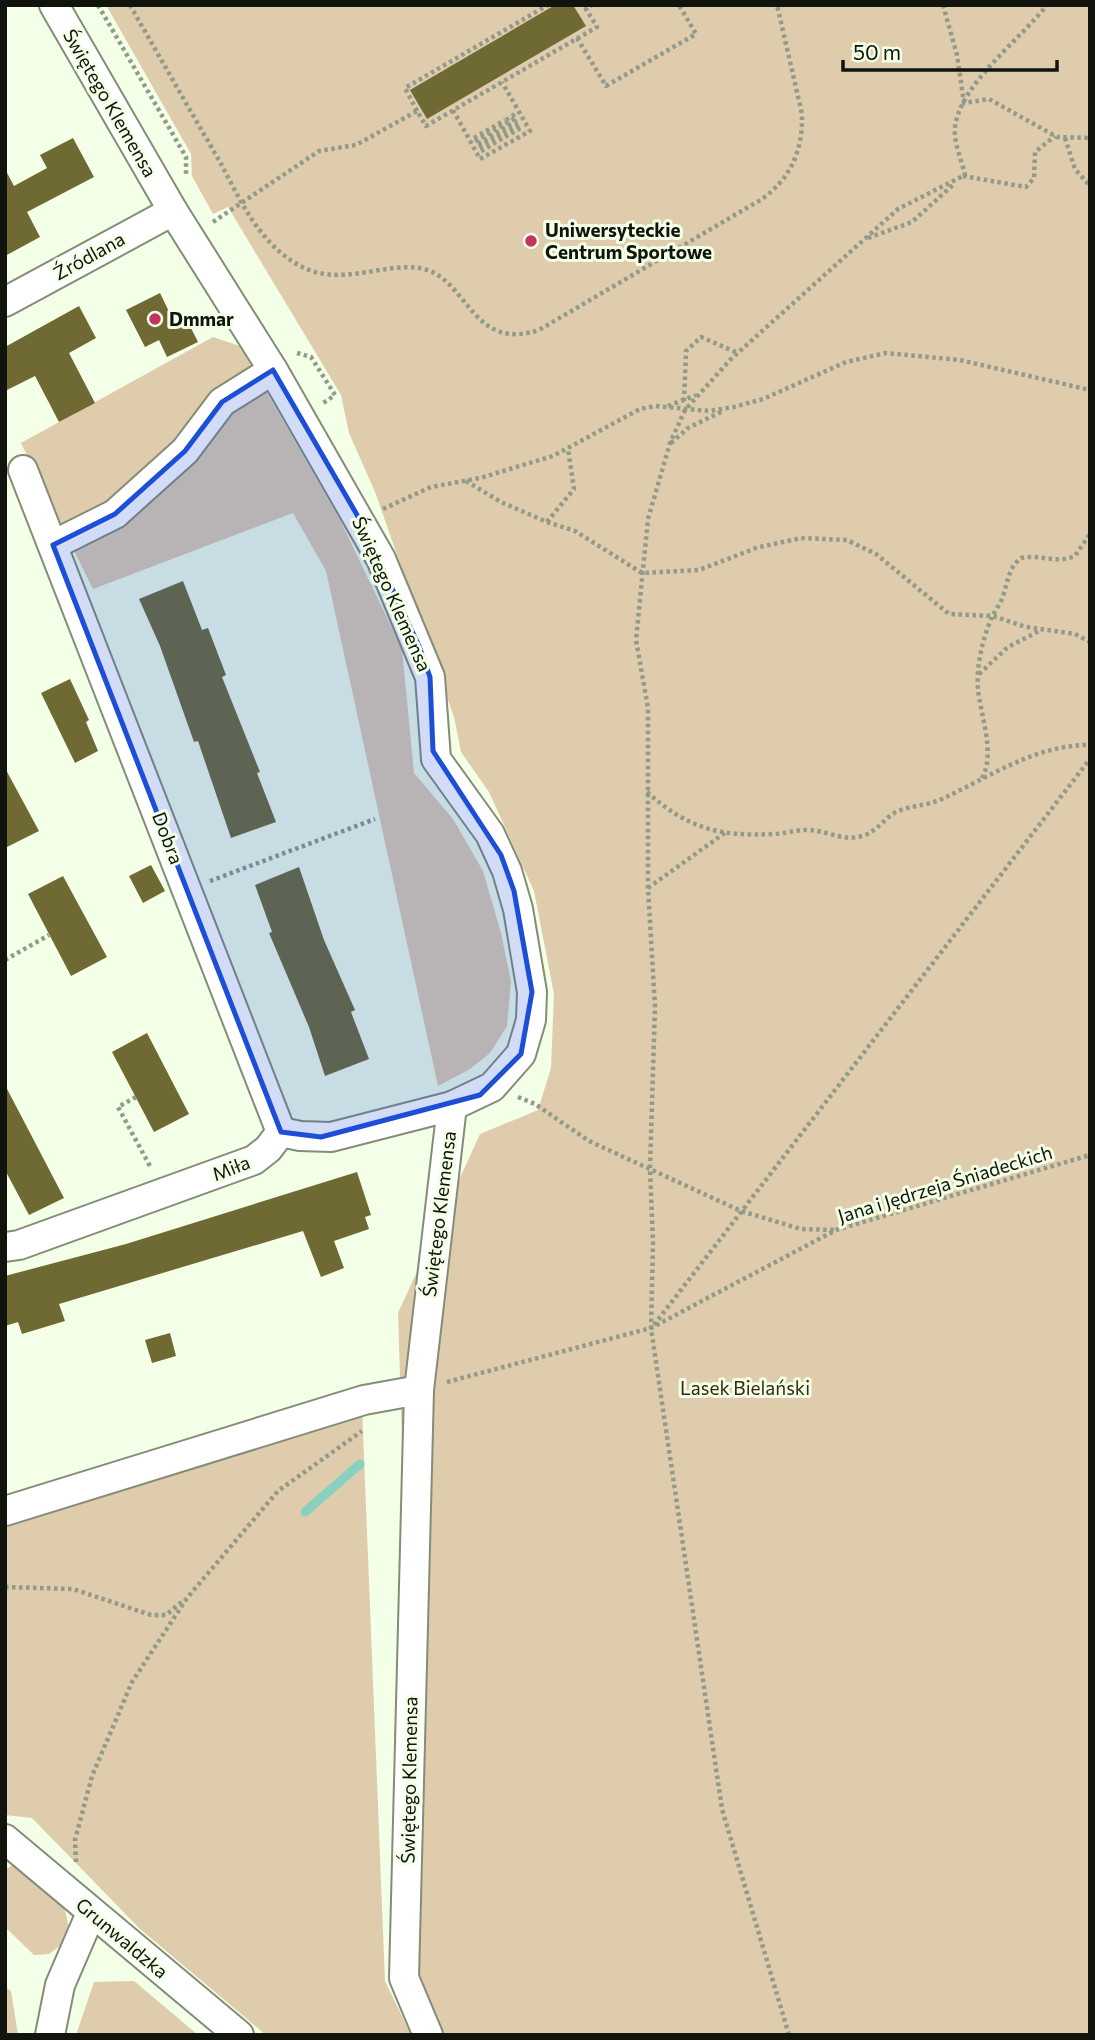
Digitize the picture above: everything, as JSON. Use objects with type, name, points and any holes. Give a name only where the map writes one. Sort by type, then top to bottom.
[{"type":"street","name":"Świętego Klemensa","points":[[54,5],[173,211],[273,370],[381,559],[425,661],[432,693],[436,759],[483,822],[507,871],[529,971],[531,1020],[522,1054],[492,1087],[452,1106],[419,1390],[404,1978],[428,2035]]},
{"type":"street","name":"Źródlana","points":[[5,302],[173,211]]},
{"type":"street","points":[[53,545],[115,514],[185,451],[222,402],[273,370]]},
{"type":"street","name":"Dobra","points":[[23,470],[281,1132]]},
{"type":"street","points":[[281,1132],[303,1137],[331,1137],[452,1106]]},
{"type":"street","name":"Miła","points":[[12,1246],[254,1160],[268,1149],[281,1132]]},
{"type":"street","points":[[5,1511],[365,1400],[419,1390]]},
{"type":"street","name":"Grunwaldzka","points":[[5,1839],[239,2035]]},
{"type":"street","points":[[50,2035],[60,1985],[91,1913]]},
{"type":"path","points":[[98,5],[186,158],[186,177],[192,188]]},
{"type":"path","points":[[130,5],[243,202],[268,241],[285,257],[304,268],[348,276],[419,268],[438,275],[474,316],[493,328],[516,332],[539,330],[762,199],[783,181],[797,158],[803,132],[802,114],[777,5]]},
{"type":"path","points":[[548,5],[405,88],[426,126],[597,27],[588,6]]},
{"type":"path","points":[[578,38],[606,86],[696,34],[679,5]]},
{"type":"path","points":[[943,5],[957,55],[964,103]]},
{"type":"path","points":[[964,175],[954,127],[969,91],[1029,29],[1047,5]]},
{"type":"path","points":[[453,110],[480,159],[530,131],[502,82]]},
{"type":"path","points":[[964,103],[989,99],[1055,136],[1090,138]]},
{"type":"path","points":[[213,223],[319,150],[356,145],[417,111]]},
{"type":"path","points":[[509,126],[486,139],[477,144],[509,126],[518,121],[509,126]]},
{"type":"path","points":[[509,126],[516,138]]},
{"type":"path","points":[[789,2035],[722,1809],[651,1328],[653,1244],[650,1168],[655,1007],[648,888],[648,708],[636,640],[648,519],[669,445],[685,410],[738,354],[898,209],[964,175],[1026,187],[1034,178],[1035,152],[1055,136]]},
{"type":"path","points":[[1065,138],[1074,169],[1090,186]]},
{"type":"path","points":[[486,139],[493,152]]},
{"type":"path","points":[[867,238],[912,222],[964,175]]},
{"type":"path","points":[[206,211],[220,234]]},
{"type":"path","points":[[684,401],[686,351],[701,337],[738,354]]},
{"type":"path","points":[[291,343],[299,354],[311,357],[335,395],[300,418]]},
{"type":"path","points":[[664,406],[709,411],[733,407],[763,399],[846,362],[886,353],[960,360],[1090,390]]},
{"type":"path","points":[[360,520],[430,487],[523,466],[568,449],[640,409],[684,401],[705,388]]},
{"type":"path","points":[[669,445],[688,428],[733,407]]},
{"type":"path","points":[[547,522],[574,489],[568,449]]},
{"type":"path","points":[[463,480],[500,502],[575,531],[642,573],[699,570],[756,548],[789,540],[848,540],[876,554],[949,614],[993,616],[1042,629],[1075,634],[1090,642]]},
{"type":"path","points":[[982,779],[987,765],[987,726],[978,674],[984,638],[1003,598],[1010,573],[1021,558],[1035,556],[1066,560],[1081,551],[1090,534]]},
{"type":"path","points":[[978,674],[1008,647],[1042,629]]},
{"type":"path","points":[[647,792],[684,821],[727,832],[772,834],[806,830],[842,837],[860,837],[872,832],[898,811],[939,800],[982,779],[1067,745],[1090,745]]},
{"type":"path","points":[[651,1328],[1090,759]]},
{"type":"path","points":[[203,884],[375,819]]},
{"type":"path","points":[[648,888],[727,832]]},
{"type":"path","points":[[5,960],[49,935]]},
{"type":"path","points":[[510,1096],[535,1104],[589,1141],[741,1211],[801,1229],[836,1230]]},
{"type":"path","points":[[136,1097],[118,1107],[154,1173],[171,1168],[180,1187]]},
{"type":"path","name":"Jana i Jędrzeja Śniadeckich","points":[[419,1390],[651,1328],[836,1230],[1090,1154]]},
{"type":"path","points":[[91,1913],[76,1873],[75,1840],[92,1776],[132,1682],[187,1598],[278,1491],[365,1429]]},
{"type":"path","points":[[5,1587],[73,1589],[151,1615],[166,1615],[187,1598]]},
{"type":"highlighted area","points":[[273,370],[360,520],[419,646],[430,677],[433,751],[501,855],[514,891],[532,992],[521,1054],[480,1095],[321,1137],[281,1132],[53,545],[115,514],[185,451],[222,402]]},
{"type":"green space","name":"Lasek Bielański","points":[[106,5],[1090,5],[1090,2035],[443,2035],[419,1975],[398,1313],[480,1134],[538,1110],[551,1068],[554,994],[534,891],[489,792],[461,752],[454,717],[375,492],[349,433],[341,395],[228,207],[213,214],[192,176],[191,154]]},
{"type":"green space","points":[[213,337],[240,346],[340,520],[402,649],[414,773],[453,819],[483,871],[501,933],[511,981],[507,1026],[490,1053],[470,1069],[438,1086],[326,571],[293,513],[93,589],[21,443]]},
{"type":"green space","points":[[362,1407],[385,1981],[411,2035],[266,2035],[140,1929],[32,1818],[5,1815],[5,1507]]},
{"type":"green space","points":[[22,1861],[49,1887],[66,1915],[68,1940],[49,1954],[34,1955],[5,1927],[5,1869]]},
{"type":"green space","points":[[134,1981],[198,2035],[76,2035],[94,1982]]},
{"type":"green space","points":[[5,1987],[11,1991],[18,2035],[5,2035]]},
{"type":"building","points":[[555,5],[573,5],[586,26],[427,119],[410,90]]},
{"type":"building","points":[[73,138],[94,177],[27,212],[40,237],[5,256],[5,169],[14,186],[47,168],[40,155]]},
{"type":"building","points":[[160,293],[175,324],[186,318],[198,342],[167,357],[159,340],[145,347],[126,310]]},
{"type":"building","points":[[79,306],[96,338],[69,353],[95,403],[59,422],[35,376],[5,391],[5,347]]},
{"type":"building","points":[[183,581],[202,630],[208,628],[226,675],[222,677],[260,772],[257,773],[276,822],[231,838],[198,741],[194,742],[160,646],[139,599]]},
{"type":"building","points":[[70,679],[89,720],[86,722],[98,751],[75,763],[41,693]]},
{"type":"building","points":[[5,768],[39,831],[5,848]]},
{"type":"building","points":[[151,865],[165,891],[143,903],[129,876]]},
{"type":"building","points":[[299,867],[324,940],[355,1010],[351,1012],[369,1059],[325,1076],[309,1027],[269,933],[272,932],[255,885]]},
{"type":"building","points":[[63,876],[107,957],[71,976],[28,894]]},
{"type":"building","points":[[147,1033],[189,1114],[154,1132],[112,1052]]},
{"type":"building","points":[[5,1085],[64,1198],[29,1215],[5,1170]]},
{"type":"building","points":[[357,1172],[371,1215],[365,1217],[369,1229],[334,1241],[344,1268],[321,1277],[303,1231],[59,1304],[65,1321],[22,1334],[18,1322],[5,1326],[5,1276],[126,1244]]},
{"type":"building","points":[[170,1333],[176,1356],[152,1363],[145,1340]]},
{"type":"waterway","points":[[305,1512],[360,1464]]},
{"type":"place","name":"Uniwersyteckie Centrum Sportowe","points":[[531,241]]},
{"type":"place","name":"Dmmar","points":[[155,319]]}]
